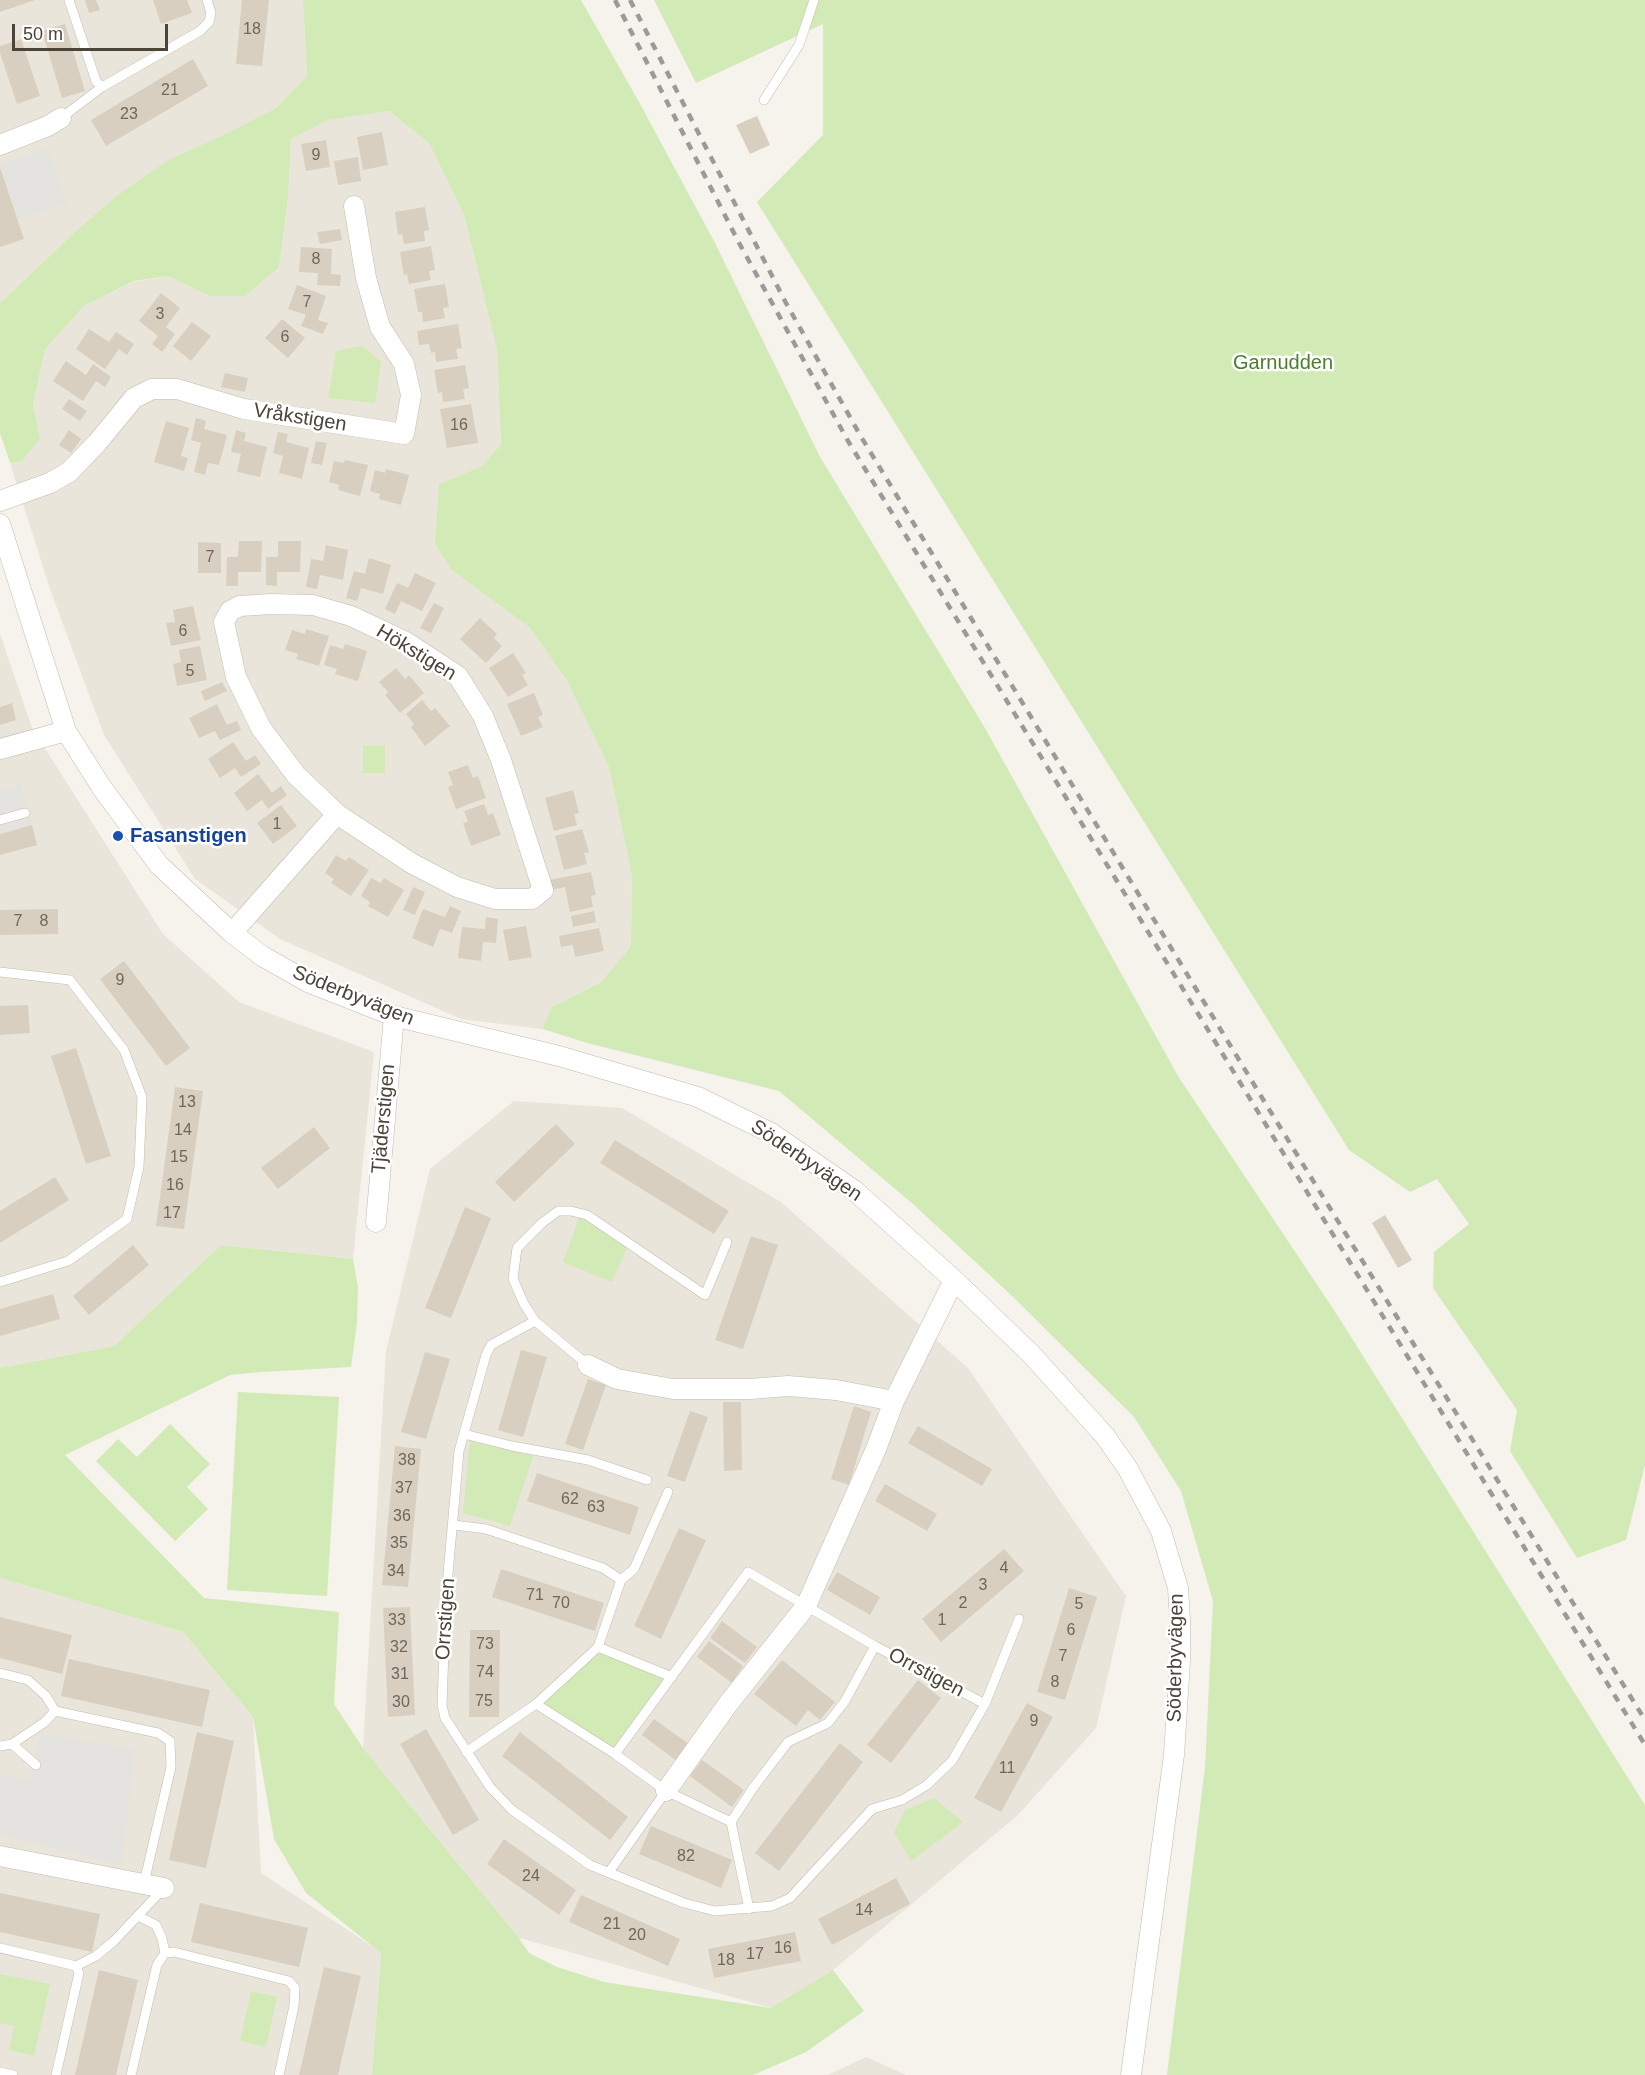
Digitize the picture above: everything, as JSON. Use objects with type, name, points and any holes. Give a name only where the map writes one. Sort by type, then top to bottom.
[{"type":"street","points":[[0,145],[48,126],[61,118]]},
{"type":"street","name":"Vråkstigen","points":[[0,501],[50,483],[69,472],[97,443],[134,398],[152,389],[177,388],[244,410],[404,434],[411,395],[404,364],[380,327],[366,278],[354,206]]},
{"type":"street","name":"Söderbyvägen","points":[[0,524],[66,731],[102,788],[159,865],[232,933],[262,956],[310,983],[394,1016],[559,1056],[698,1097],[771,1133],[855,1191],[954,1280],[1038,1362],[1105,1436],[1128,1469],[1161,1531],[1178,1588],[1180,1620],[1180,1662],[1174,1755],[1131,2075]]},
{"type":"street","name":"Hökstigen","points":[[313,605],[351,616],[406,642],[458,676],[483,716],[501,760],[543,890],[532,899],[495,899],[457,887],[411,863],[337,814],[296,775],[261,728],[236,677],[224,622],[230,611],[240,606],[313,605]]},
{"type":"street","points":[[0,749],[66,731]]},
{"type":"street","points":[[232,933],[337,814]]},
{"type":"street","name":"Tjäderstigen","points":[[376,1221],[394,1016]]},
{"type":"street","points":[[666,1791],[728,1704],[806,1606],[867,1470],[894,1401],[954,1280]]},
{"type":"street","points":[[588,1365],[617,1379],[673,1389],[750,1389],[788,1386],[836,1390],[894,1401]]},
{"type":"street","points":[[0,1856],[164,1888]]},
{"type":"lane","points":[[69,0],[96,81],[102,87]]},
{"type":"lane","points":[[61,118],[102,87],[200,31],[209,22],[211,13],[207,0]]},
{"type":"lane","points":[[764,100],[799,45],[814,0]]},
{"type":"lane","points":[[0,820],[25,813]]},
{"type":"lane","points":[[0,972],[70,980],[124,1050],[142,1097],[139,1167],[127,1219],[68,1261],[0,1282]]},
{"type":"lane","points":[[588,1365],[535,1321],[524,1304],[513,1279],[518,1248],[542,1223],[558,1211],[587,1215],[705,1295],[727,1242]]},
{"type":"lane","name":"Orrstigen","points":[[535,1321],[491,1344],[459,1450],[446,1596],[442,1705],[445,1718],[490,1787],[512,1810],[590,1865],[684,1903],[715,1911],[772,1906],[790,1898],[872,1809],[902,1800],[927,1785],[952,1761],[985,1704],[1019,1619]]},
{"type":"lane","points":[[464,1434],[512,1446],[588,1460],[647,1480]]},
{"type":"lane","points":[[466,1752],[536,1704],[598,1647],[621,1580],[634,1569],[668,1492]]},
{"type":"lane","points":[[454,1524],[486,1529],[518,1539],[603,1568],[621,1580]]},
{"type":"lane","name":"Orrstigen","points":[[672,1677],[748,1572],[875,1646],[985,1704]]},
{"type":"lane","points":[[749,1909],[731,1822],[753,1788],[788,1742],[828,1723],[845,1701],[875,1646]]},
{"type":"lane","points":[[598,1647],[672,1677],[615,1754]]},
{"type":"lane","points":[[0,1673],[28,1680],[46,1696],[55,1711],[158,1733],[170,1741],[171,1767],[144,1883]]},
{"type":"lane","points":[[536,1704],[615,1754],[666,1791],[731,1822]]},
{"type":"lane","points":[[0,1746],[12,1744],[45,1722],[55,1711]]},
{"type":"lane","points":[[12,1744],[36,1765]]},
{"type":"lane","points":[[609,1872],[666,1791]]},
{"type":"lane","points":[[0,1948],[76,1966],[96,1956],[114,1941],[164,1888]]},
{"type":"lane","points":[[131,2075],[157,1965],[165,1953],[156,1925],[138,1916]]},
{"type":"lane","points":[[165,1953],[174,1952],[290,1981],[295,1988],[294,2006],[279,2075]]},
{"type":"lane","points":[[56,2075],[79,1973],[76,1966]]},
{"type":"lane","points":[[0,2072],[13,2075]]},
{"type":"shaded area","points":[[0,0],[303,0],[307,76],[276,108],[170,159],[116,196],[0,303]]},
{"type":"shaded area","points":[[389,111],[429,143],[464,215],[497,350],[501,444],[482,466],[439,484],[452,570],[530,628],[566,679],[609,767],[632,876],[631,946],[602,981],[552,1007],[549,1030],[461,1019],[280,939],[195,879],[104,735],[50,589],[10,463],[22,461],[40,439],[33,405],[45,348],[84,306],[133,282],[168,276],[210,296],[279,267],[288,198],[291,139],[328,120]]},
{"type":"shaded area","points":[[48,149],[67,204],[18,220],[0,165]]},
{"type":"shaded area","points":[[0,634],[32,728],[163,934],[239,1002],[374,1052],[353,1259],[221,1245],[114,1346],[0,1368]]},
{"type":"shaded area","points":[[21,785],[32,825],[0,834],[0,791]]},
{"type":"shaded area","points":[[514,1101],[622,1108],[781,1202],[968,1368],[1126,1596],[1096,1728],[1017,1816],[833,1970],[772,2008],[519,1938],[363,1748],[386,1351],[430,1169]]},
{"type":"shaded area","points":[[0,1578],[183,1632],[253,1717],[261,1873],[381,1952],[372,2075],[0,2075]]},
{"type":"shaded area","points":[[40,1734],[135,1749],[122,1865],[0,1835],[0,1774],[30,1781]]},
{"type":"shaded area","points":[[866,2057],[906,2075],[828,2075]]},
{"type":"green space","points":[[303,0],[581,0],[714,241],[820,457],[985,728],[1178,1076],[1336,1313],[1645,1805],[1645,2075],[1167,2075],[1205,1767],[1213,1601],[1181,1491],[1134,1417],[1011,1295],[913,1204],[779,1091],[587,1043],[543,1029],[552,1007],[601,982],[631,946],[632,876],[609,767],[566,679],[530,628],[452,570],[435,544],[439,484],[482,466],[501,444],[497,350],[464,215],[429,143],[389,111],[328,120],[291,139],[288,198],[279,267],[245,296],[210,296],[168,276],[134,281],[84,306],[45,349],[33,405],[40,439],[22,461],[10,463],[0,433],[0,303],[116,196],[170,159],[276,108],[307,76]]},
{"type":"green space","name":"Garnudden","points":[[654,0],[1645,0],[1645,1465],[1626,1540],[1577,1558],[1510,1451],[1517,1410],[1433,1288],[1434,1252],[1469,1224],[1437,1179],[1410,1192],[1349,1150],[757,202],[823,135],[823,24],[696,83]]},
{"type":"green space","points":[[362,346],[381,362],[375,403],[328,398],[336,351]]},
{"type":"green space","points":[[385,745],[385,773],[363,773],[363,746]]},
{"type":"green space","points":[[580,1215],[628,1245],[612,1282],[563,1262]]},
{"type":"green space","points":[[221,1245],[353,1259],[358,1287],[357,1323],[351,1367],[230,1375],[65,1455],[204,1598],[339,1612],[334,1704],[363,1748],[529,1953],[557,1967],[604,1982],[771,2008],[833,1970],[864,2011],[806,2052],[753,2075],[372,2075],[381,1953],[306,1893],[274,1839],[253,1717],[183,1632],[0,1578],[0,1368],[114,1346]]},
{"type":"green space","points":[[238,1392],[339,1397],[327,1596],[227,1590]]},
{"type":"green space","points":[[170,1424],[210,1464],[187,1487],[208,1509],[175,1541],[96,1461],[118,1439],[137,1457]]},
{"type":"green space","points":[[470,1441],[533,1456],[510,1526],[463,1513]]},
{"type":"green space","points":[[598,1647],[672,1677],[615,1754],[536,1705]]},
{"type":"green space","points":[[934,1798],[963,1822],[911,1861],[894,1832],[905,1810]]},
{"type":"green space","points":[[0,1974],[50,1984],[34,2056],[9,2050],[14,2026],[0,2023]]},
{"type":"green space","points":[[251,1991],[277,1997],[266,2047],[240,2041]]},
{"type":"building","points":[[0,0],[35,0],[0,12]]},
{"type":"building","points":[[85,0],[96,0],[100,10],[89,13]]},
{"type":"building","points":[[153,0],[187,0],[192,13],[161,24]]},
{"type":"building","points":[[242,0],[269,0],[262,66],[236,64]]},
{"type":"building","points":[[65,24],[85,91],[62,98],[42,31]]},
{"type":"building","points":[[21,39],[40,96],[17,104],[0,53],[0,46]]},
{"type":"building","points":[[193,59],[208,86],[106,146],[91,120]]},
{"type":"building","points":[[757,116],[770,145],[750,154],[736,125]]},
{"type":"building","points":[[382,132],[388,165],[363,170],[357,137]]},
{"type":"building","points":[[326,140],[330,167],[306,171],[301,144]]},
{"type":"building","points":[[358,157],[361,181],[338,185],[334,161]]},
{"type":"building","points":[[0,167],[24,239],[0,247]]},
{"type":"building","points":[[425,207],[429,230],[424,231],[425,241],[404,244],[402,234],[398,235],[395,212]]},
{"type":"building","points":[[340,229],[342,240],[320,244],[317,232]]},
{"type":"building","points":[[431,246],[435,270],[429,271],[431,280],[409,284],[407,274],[404,275],[400,252]]},
{"type":"building","points":[[301,247],[332,249],[331,274],[341,275],[340,286],[317,285],[318,273],[299,272]]},
{"type":"building","points":[[445,284],[449,307],[443,308],[445,318],[423,322],[422,312],[418,312],[414,289]]},
{"type":"building","points":[[297,285],[326,296],[318,320],[328,323],[323,334],[301,326],[306,315],[288,309]]},
{"type":"building","points":[[161,293],[180,308],[166,327],[175,334],[162,352],[152,344],[158,336],[139,321]]},
{"type":"building","points":[[282,319],[305,338],[288,358],[265,338]]},
{"type":"building","points":[[192,322],[211,336],[191,361],[173,346]]},
{"type":"building","points":[[458,324],[462,348],[456,349],[458,359],[436,362],[435,352],[431,353],[429,344],[419,345],[417,331]]},
{"type":"building","points":[[89,329],[109,342],[116,332],[134,344],[127,355],[119,349],[105,369],[76,349]]},
{"type":"building","points":[[66,361],[86,375],[93,364],[111,377],[105,387],[96,381],[83,401],[53,381]]},
{"type":"building","points":[[465,365],[469,388],[463,389],[465,399],[443,402],[442,392],[438,393],[434,370]]},
{"type":"building","points":[[225,373],[248,378],[245,392],[221,387]]},
{"type":"building","points":[[69,399],[87,411],[80,421],[62,409]]},
{"type":"building","points":[[471,404],[478,443],[447,448],[440,409]]},
{"type":"building","points":[[196,418],[206,421],[204,429],[227,435],[219,465],[208,463],[205,475],[194,472],[201,443],[191,440]]},
{"type":"building","points":[[166,421],[189,428],[181,456],[188,458],[184,471],[154,462]]},
{"type":"building","points":[[69,430],[81,439],[71,453],[59,445]]},
{"type":"building","points":[[236,430],[246,433],[244,441],[267,447],[260,477],[237,472],[241,454],[231,452]]},
{"type":"building","points":[[278,432],[288,434],[286,442],[309,448],[302,479],[279,473],[283,456],[273,453]]},
{"type":"building","points":[[316,441],[327,443],[322,465],[311,463]]},
{"type":"building","points":[[345,460],[368,465],[360,496],[338,490],[339,485],[329,482],[334,461],[344,463]]},
{"type":"building","points":[[386,469],[409,475],[401,505],[379,499],[380,494],[370,491],[375,470],[385,473]]},
{"type":"building","points":[[239,541],[262,541],[261,572],[238,572],[238,586],[226,586],[227,557],[238,557]]},
{"type":"building","points":[[278,541],[301,541],[300,572],[277,572],[277,586],[266,585],[266,557],[278,557]]},
{"type":"building","points":[[198,542],[221,543],[221,573],[198,573]]},
{"type":"building","points":[[326,545],[348,550],[343,580],[320,575],[317,589],[306,587],[311,559],[323,561]]},
{"type":"building","points":[[369,558],[391,565],[383,594],[361,588],[357,601],[346,598],[354,571],[365,574]]},
{"type":"building","points":[[415,573],[436,583],[422,611],[401,601],[395,614],[385,609],[397,583],[408,588]]},
{"type":"building","points":[[434,603],[444,608],[431,633],[420,628]]},
{"type":"building","points":[[193,606],[201,640],[171,646],[166,623],[175,622],[173,610]]},
{"type":"building","points":[[480,618],[497,634],[494,638],[502,646],[486,663],[460,639]]},
{"type":"building","points":[[306,629],[329,636],[319,666],[296,659],[298,654],[285,650],[292,630],[305,634]]},
{"type":"building","points":[[345,644],[367,651],[358,681],[335,674],[337,669],[324,665],[330,645],[343,649]]},
{"type":"building","points":[[200,646],[207,680],[177,686],[173,664],[181,662],[179,650]]},
{"type":"building","points":[[513,653],[526,673],[522,675],[528,685],[508,697],[489,668]]},
{"type":"building","points":[[396,668],[405,679],[409,675],[424,693],[400,713],[385,695],[388,692],[379,682]]},
{"type":"building","points":[[222,682],[227,691],[205,701],[201,691]]},
{"type":"building","points":[[534,693],[543,715],[538,717],[543,727],[521,736],[507,704]]},
{"type":"building","points":[[422,700],[431,711],[435,708],[450,726],[425,746],[411,727],[414,724],[406,714]]},
{"type":"building","points":[[12,703],[16,720],[0,725],[0,707]]},
{"type":"building","points":[[217,704],[227,725],[237,721],[241,730],[220,740],[215,731],[199,738],[189,718]]},
{"type":"building","points":[[233,742],[246,761],[255,755],[261,764],[241,777],[235,768],[220,778],[208,759]]},
{"type":"building","points":[[468,765],[473,778],[478,776],[486,798],[456,809],[448,787],[453,785],[448,772]]},
{"type":"building","points":[[258,774],[272,793],[281,786],[287,795],[268,809],[262,800],[247,811],[234,793]]},
{"type":"building","points":[[573,790],[579,813],[574,814],[577,825],[554,831],[545,798]]},
{"type":"building","points":[[484,804],[488,815],[493,813],[501,835],[471,846],[463,823],[468,822],[464,811]]},
{"type":"building","points":[[281,805],[297,826],[273,844],[257,823]]},
{"type":"building","points":[[32,825],[37,845],[0,855],[0,834]]},
{"type":"building","points":[[582,829],[589,852],[584,853],[587,864],[564,870],[555,836]]},
{"type":"building","points":[[336,855],[346,861],[349,857],[369,870],[351,896],[331,883],[334,879],[325,873]]},
{"type":"building","points":[[591,872],[596,895],[591,896],[593,907],[570,912],[565,887],[551,890],[549,880]]},
{"type":"building","points":[[371,878],[381,883],[384,878],[404,890],[388,917],[368,906],[370,902],[361,896]]},
{"type":"building","points":[[413,887],[425,892],[415,915],[403,910]]},
{"type":"building","points":[[450,906],[461,911],[452,933],[440,929],[433,947],[412,938],[423,909],[445,917]]},
{"type":"building","points":[[58,909],[58,934],[0,935],[0,910]]},
{"type":"building","points":[[594,911],[596,922],[573,927],[571,916]]},
{"type":"building","points":[[486,917],[498,919],[496,943],[483,942],[481,961],[458,958],[462,927],[485,929]]},
{"type":"building","points":[[526,926],[532,957],[509,961],[503,930]]},
{"type":"building","points":[[599,928],[604,951],[575,957],[573,945],[561,947],[559,936]]},
{"type":"building","points":[[124,961],[190,1048],[166,1066],[100,979]]},
{"type":"building","points":[[28,1005],[30,1033],[0,1035],[0,1006]]},
{"type":"building","points":[[76,1048],[111,1156],[86,1164],[51,1056]]},
{"type":"building","points":[[175,1087],[203,1091],[184,1229],[156,1226]]},
{"type":"building","points":[[556,1124],[575,1144],[514,1202],[495,1182]]},
{"type":"building","points":[[314,1127],[330,1148],[278,1189],[261,1168]]},
{"type":"building","points":[[615,1140],[729,1211],[714,1234],[600,1163]]},
{"type":"building","points":[[55,1177],[69,1200],[0,1243],[0,1211]]},
{"type":"building","points":[[465,1207],[491,1218],[451,1318],[425,1308]]},
{"type":"building","points":[[1385,1215],[1412,1260],[1398,1268],[1372,1223]]},
{"type":"building","points":[[751,1236],[778,1245],[743,1349],[715,1340]]},
{"type":"building","points":[[133,1245],[149,1265],[89,1315],[73,1296]]},
{"type":"building","points":[[53,1294],[60,1319],[0,1336],[0,1309]]},
{"type":"building","points":[[521,1350],[547,1357],[523,1437],[498,1430]]},
{"type":"building","points":[[425,1352],[450,1359],[426,1439],[401,1432]]},
{"type":"building","points":[[588,1379],[606,1385],[583,1450],[565,1444]]},
{"type":"building","points":[[723,1402],[741,1402],[742,1470],[724,1471]]},
{"type":"building","points":[[854,1406],[871,1412],[849,1485],[831,1479]]},
{"type":"building","points":[[690,1411],[708,1417],[685,1482],[667,1476]]},
{"type":"building","points":[[918,1426],[992,1469],[982,1486],[908,1443]]},
{"type":"building","points":[[395,1446],[421,1449],[408,1587],[382,1585]]},
{"type":"building","points":[[537,1473],[639,1507],[630,1535],[527,1501]]},
{"type":"building","points":[[885,1484],[937,1514],[927,1531],[875,1501]]},
{"type":"building","points":[[679,1528],[706,1540],[661,1639],[634,1626]]},
{"type":"building","points":[[1004,1549],[1024,1571],[941,1642],[922,1619]]},
{"type":"building","points":[[501,1569],[604,1603],[595,1631],[492,1597]]},
{"type":"building","points":[[837,1572],[880,1597],[870,1615],[827,1590]]},
{"type":"building","points":[[1069,1588],[1097,1597],[1065,1700],[1037,1692]]},
{"type":"building","points":[[410,1607],[415,1715],[388,1717],[383,1608]]},
{"type":"building","points":[[0,1617],[72,1635],[62,1674],[0,1658]]},
{"type":"building","points":[[722,1621],[757,1647],[745,1663],[710,1638]]},
{"type":"building","points":[[470,1630],[500,1630],[499,1717],[469,1717]]},
{"type":"building","points":[[709,1641],[743,1666],[732,1683],[697,1657]]},
{"type":"building","points":[[69,1659],[210,1690],[202,1727],[61,1696]]},
{"type":"building","points":[[782,1660],[835,1702],[820,1720],[808,1710],[796,1726],[754,1694]]},
{"type":"building","points":[[918,1680],[941,1698],[891,1763],[867,1745]]},
{"type":"building","points":[[1027,1703],[1053,1717],[1001,1812],[974,1798]]},
{"type":"building","points":[[654,1719],[689,1744],[677,1761],[642,1735]]},
{"type":"building","points":[[426,1729],[479,1820],[453,1835],[400,1744]]},
{"type":"building","points":[[197,1732],[234,1741],[206,1868],[169,1860]]},
{"type":"building","points":[[520,1732],[628,1817],[610,1840],[502,1756]]},
{"type":"building","points":[[840,1743],[863,1762],[779,1871],[755,1853]]},
{"type":"building","points":[[702,1760],[744,1790],[732,1807],[690,1776]]},
{"type":"building","points":[[651,1826],[732,1860],[721,1888],[639,1854]]},
{"type":"building","points":[[504,1839],[576,1890],[559,1915],[487,1864]]},
{"type":"building","points":[[896,1878],[910,1904],[832,1945],[818,1919]]},
{"type":"building","points":[[0,1893],[100,1914],[92,1952],[0,1932]]},
{"type":"building","points":[[581,1895],[680,1939],[668,1966],[569,1922]]},
{"type":"building","points":[[200,1903],[308,1928],[299,1967],[191,1942]]},
{"type":"building","points":[[795,1932],[801,1961],[714,1978],[708,1949]]},
{"type":"building","points":[[324,1967],[361,1976],[338,2075],[299,2075]]},
{"type":"building","points":[[99,1970],[138,1980],[116,2075],[75,2075]]},
{"type":"railway","points":[[615,0],[738,241],[848,441],[1645,1745]]},
{"type":"railway","points":[[630,0],[786,303],[860,435],[1264,1101],[1645,1720]]},
{"type":"place","name":"Fasanstigen","points":[[118,836]]}]
